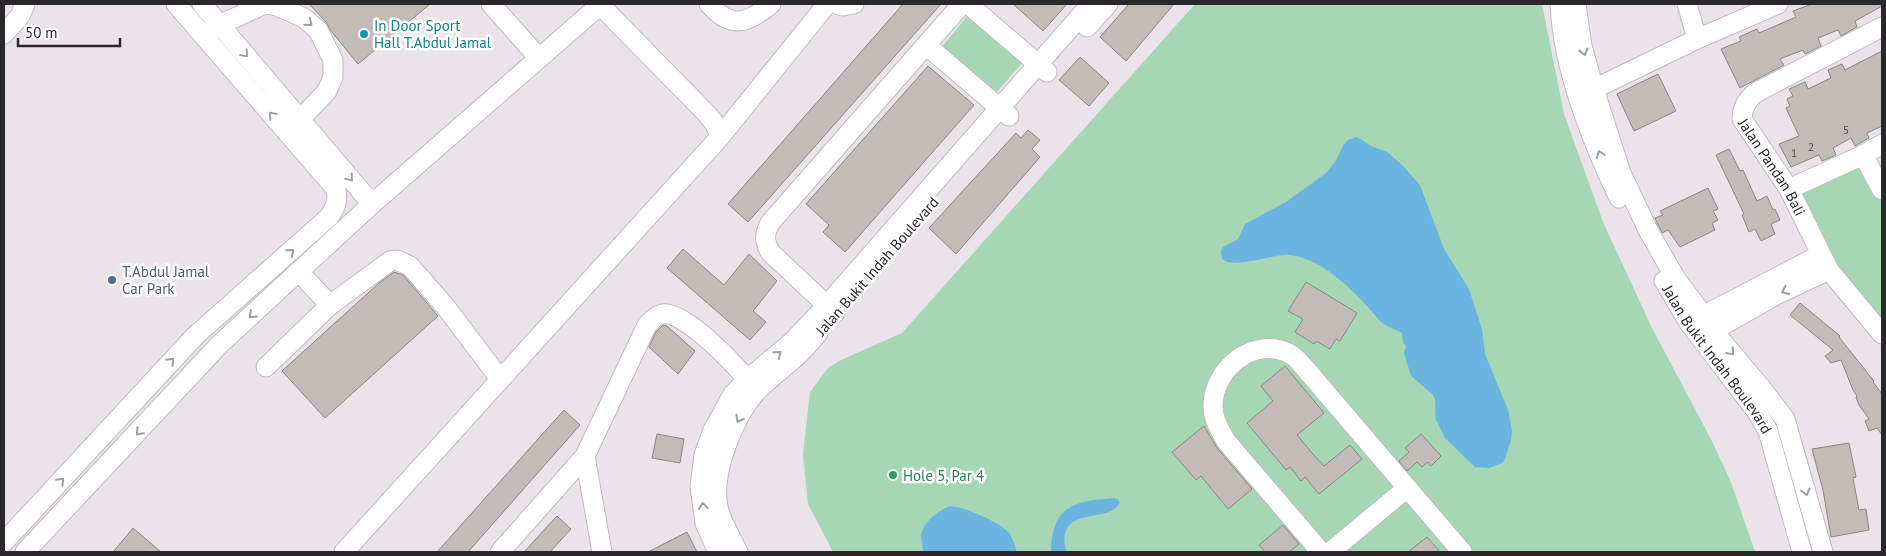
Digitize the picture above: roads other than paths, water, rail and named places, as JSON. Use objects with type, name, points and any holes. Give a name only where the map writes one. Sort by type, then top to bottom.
[{"type":"street","points":[[4,34],[20,16],[25,4]]},
{"type":"street","points":[[4,542],[195,336],[329,218],[336,208],[338,198],[336,189],[176,4]]},
{"type":"street","points":[[202,4],[372,204]]},
{"type":"street","points":[[203,36],[220,25],[266,4],[277,6],[304,18],[318,30],[333,60],[333,77],[327,91],[301,120],[287,132]]},
{"type":"street","points":[[491,4],[539,58]]},
{"type":"street","points":[[25,552],[220,344],[372,204],[599,4],[706,113],[720,137]]},
{"type":"street","points":[[709,4],[719,15],[732,21],[749,20],[771,4]]},
{"type":"street","points":[[344,552],[720,137],[827,4]]},
{"type":"street","points":[[836,4],[843,6],[854,4]]},
{"type":"street","points":[[831,309],[770,252],[765,242],[764,234],[770,223],[962,4]]},
{"type":"street","points":[[968,4],[1043,68]]},
{"type":"street","points":[[1043,68],[1091,4]]},
{"type":"street","points":[[718,552],[705,524],[700,487],[704,455],[713,430],[733,394],[752,385],[793,341],[831,309],[1043,68],[1108,4]]},
{"type":"street","name":"Jalan Bukit Indah Boulevard","points":[[1560,4],[1566,52],[1580,100],[1609,178],[1637,235],[1702,327],[1768,430],[1802,552]]},
{"type":"street","points":[[1576,4],[1582,46],[1622,173],[1649,232],[1702,327],[1764,390],[1785,419],[1823,552]]},
{"type":"street","points":[[1687,4],[1697,39]]},
{"type":"street","points":[[1594,89],[1775,4]]},
{"type":"street","name":"Jalan Pandan Bali","points":[[1882,27],[1755,93],[1748,99],[1742,112],[1742,119],[1789,189],[1825,263],[1882,334]]},
{"type":"street","points":[[926,45],[1004,112]]},
{"type":"street","points":[[1789,189],[1863,155],[1882,144]]},
{"type":"street","points":[[1863,155],[1882,190]]},
{"type":"street","points":[[336,208],[351,223]]},
{"type":"street","points":[[266,367],[330,305],[390,261],[398,260],[406,263],[445,306],[500,379]]},
{"type":"street","points":[[1702,327],[1737,316],[1776,295],[1825,263]]},
{"type":"street","points":[[299,272],[330,305]]},
{"type":"street","points":[[260,278],[275,294]]},
{"type":"street","points":[[500,552],[585,456],[647,325],[657,315],[671,314],[684,320],[719,349],[752,385]]},
{"type":"street","points":[[1321,552],[1226,441],[1216,425],[1212,407],[1215,388],[1223,371],[1237,358],[1254,351],[1273,349],[1291,354],[1304,366],[1462,552]]},
{"type":"street","points":[[738,552],[719,510],[718,483],[722,458],[752,385]]},
{"type":"street","points":[[585,456],[602,552]]},
{"type":"street","points":[[1330,552],[1408,488]]},
{"type":"street","points":[[44,499],[62,514]]},
{"type":"water","points":[[1357,137],[1371,146],[1387,152],[1420,185],[1444,249],[1469,289],[1482,329],[1485,354],[1508,410],[1512,431],[1511,440],[1502,463],[1489,468],[1475,467],[1445,438],[1436,420],[1435,399],[1432,394],[1411,376],[1404,353],[1406,346],[1403,343],[1402,333],[1381,322],[1352,290],[1328,271],[1303,258],[1290,255],[1236,263],[1222,259],[1221,251],[1223,247],[1238,239],[1245,224],[1286,202],[1326,173],[1335,162],[1344,144],[1348,140]]},
{"type":"water","points":[[1114,498],[1120,502],[1114,509],[1106,513],[1085,517],[1068,526],[1065,536],[1066,552],[1051,552],[1052,537],[1056,525],[1061,515],[1068,509],[1076,504],[1087,501]]},
{"type":"water","points":[[950,506],[973,512],[1005,529],[1010,534],[1017,552],[923,552],[922,530],[936,514]]},
{"type":"place","name":"In Door Sport Hall T.Abdul Jamal","points":[[364,34]]},
{"type":"place","name":"T.Abdul Jamal Car Park","points":[[112,280]]},
{"type":"place","name":"Hole 5, Par 4","points":[[893,475]]}]
